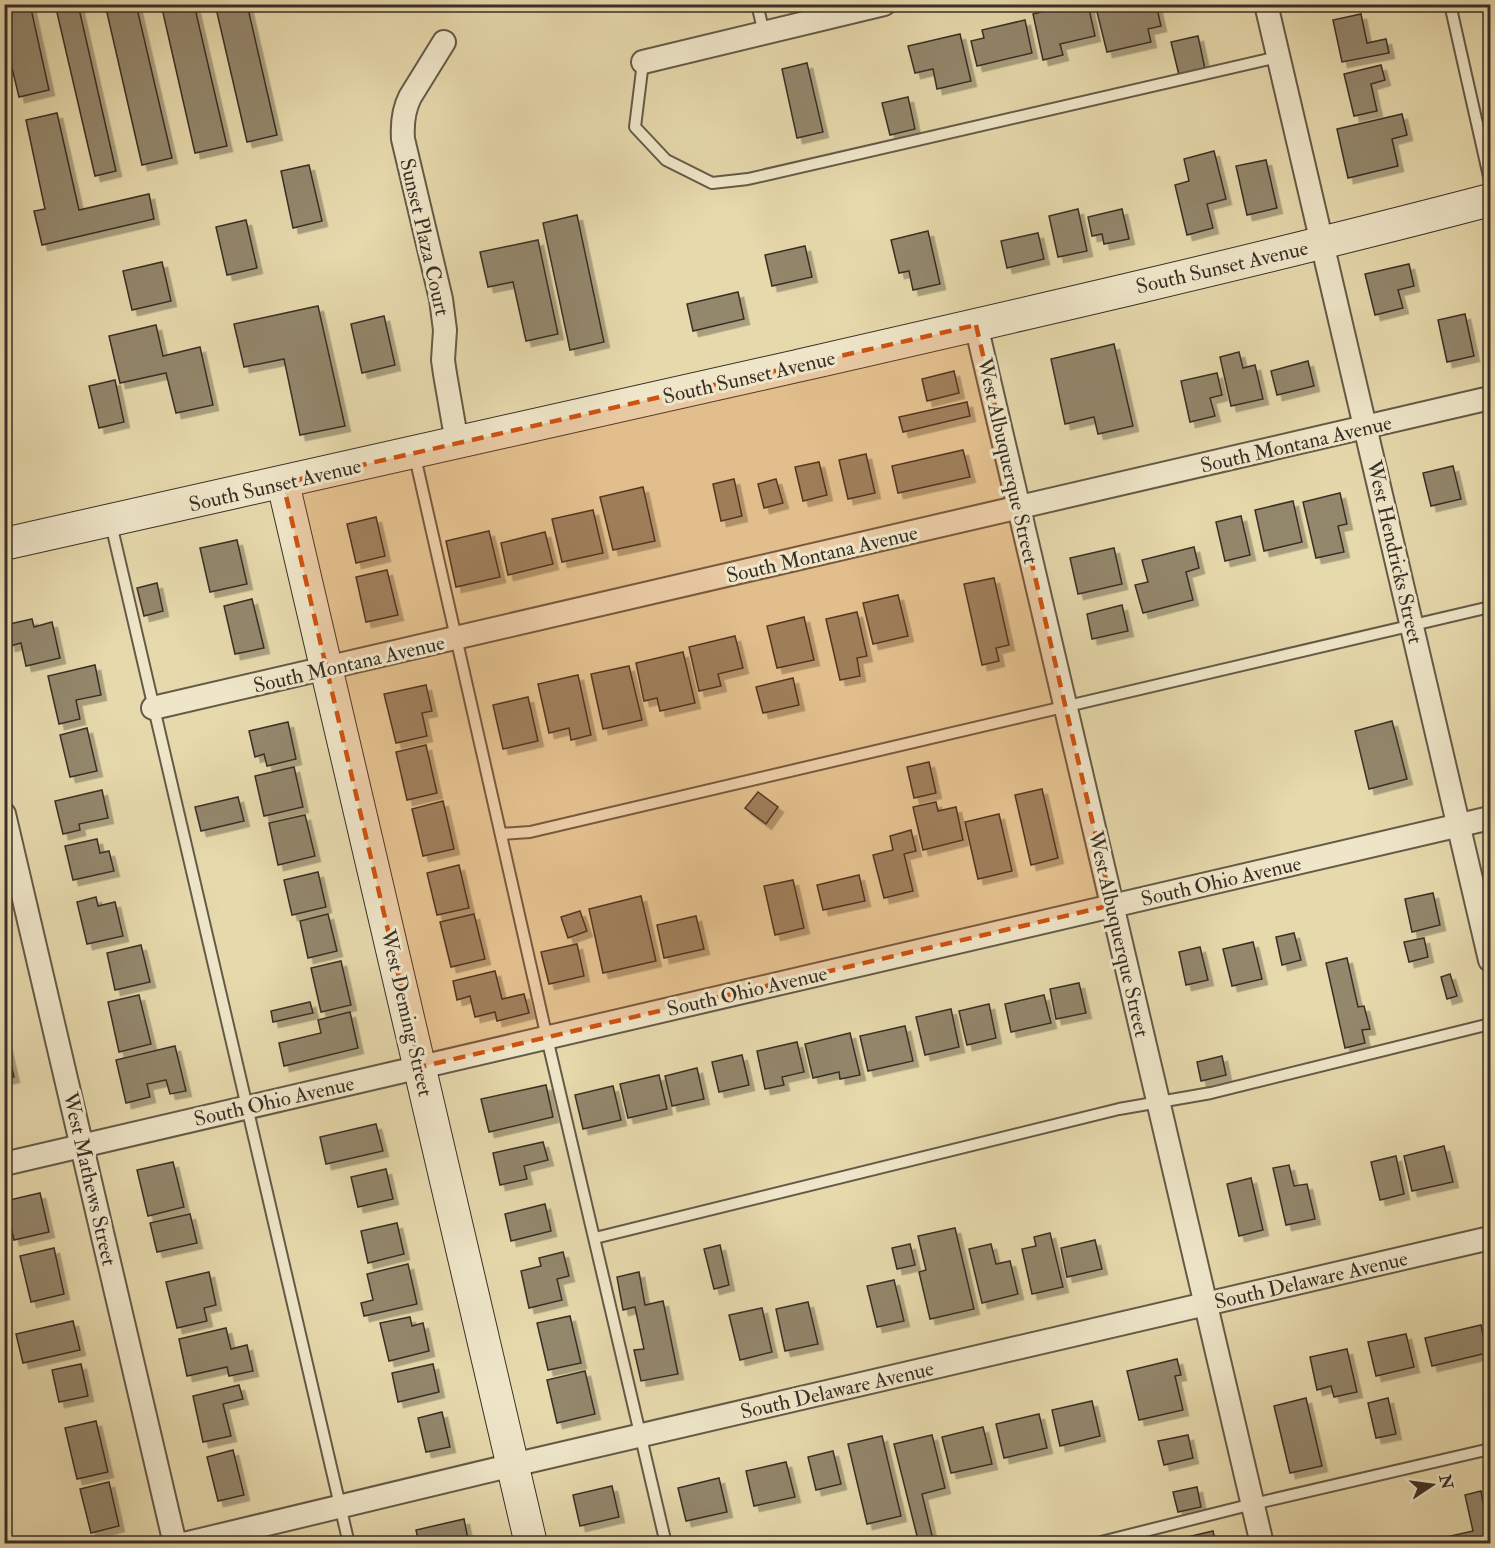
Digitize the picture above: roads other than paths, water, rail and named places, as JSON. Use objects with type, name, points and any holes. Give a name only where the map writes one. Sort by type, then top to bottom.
[{"type":"main road","name":"South Sunset Avenue","points":[[4,544],[283,483],[976,325],[1322,244],[1491,200]]},
{"type":"main road","name":"West Deming Street","points":[[283,483],[531,1544]]},
{"type":"street","points":[[643,62],[884,4]]},
{"type":"street","name":"West Hendricks Street","points":[[1266,4],[1491,960]]},
{"type":"street","name":"Sunset Plaza Court","points":[[444,42],[406,105],[402,126],[403,139],[441,298],[446,330],[444,374],[457,443]]},
{"type":"street","name":"West Albuquerque Street","points":[[976,325],[1262,1544]]},
{"type":"street","name":"South Montana Avenue","points":[[153,708],[1491,398]]},
{"type":"street","name":"West Mathews Street","points":[[4,814],[175,1544]]},
{"type":"street","name":"South Ohio Avenue","points":[[4,1164],[1112,905],[1491,819]]},
{"type":"street","name":"South Delaware Avenue","points":[[184,1544],[641,1435],[1491,1238]]},
{"type":"lane","points":[[757,4],[764,33]]},
{"type":"lane","points":[[1450,4],[1491,181]]},
{"type":"lane","points":[[643,62],[635,127],[666,160],[712,183],[760,177],[1278,57]]},
{"type":"lane","points":[[414,453],[547,1038],[666,1544]]},
{"type":"lane","points":[[111,521],[349,1544]]},
{"type":"lane","points":[[501,834],[542,830],[1491,607]]},
{"type":"lane","points":[[595,1238],[1119,1109],[1211,1093],[1491,1024]]},
{"type":"lane","points":[[1093,1544],[1491,1449]]}]
